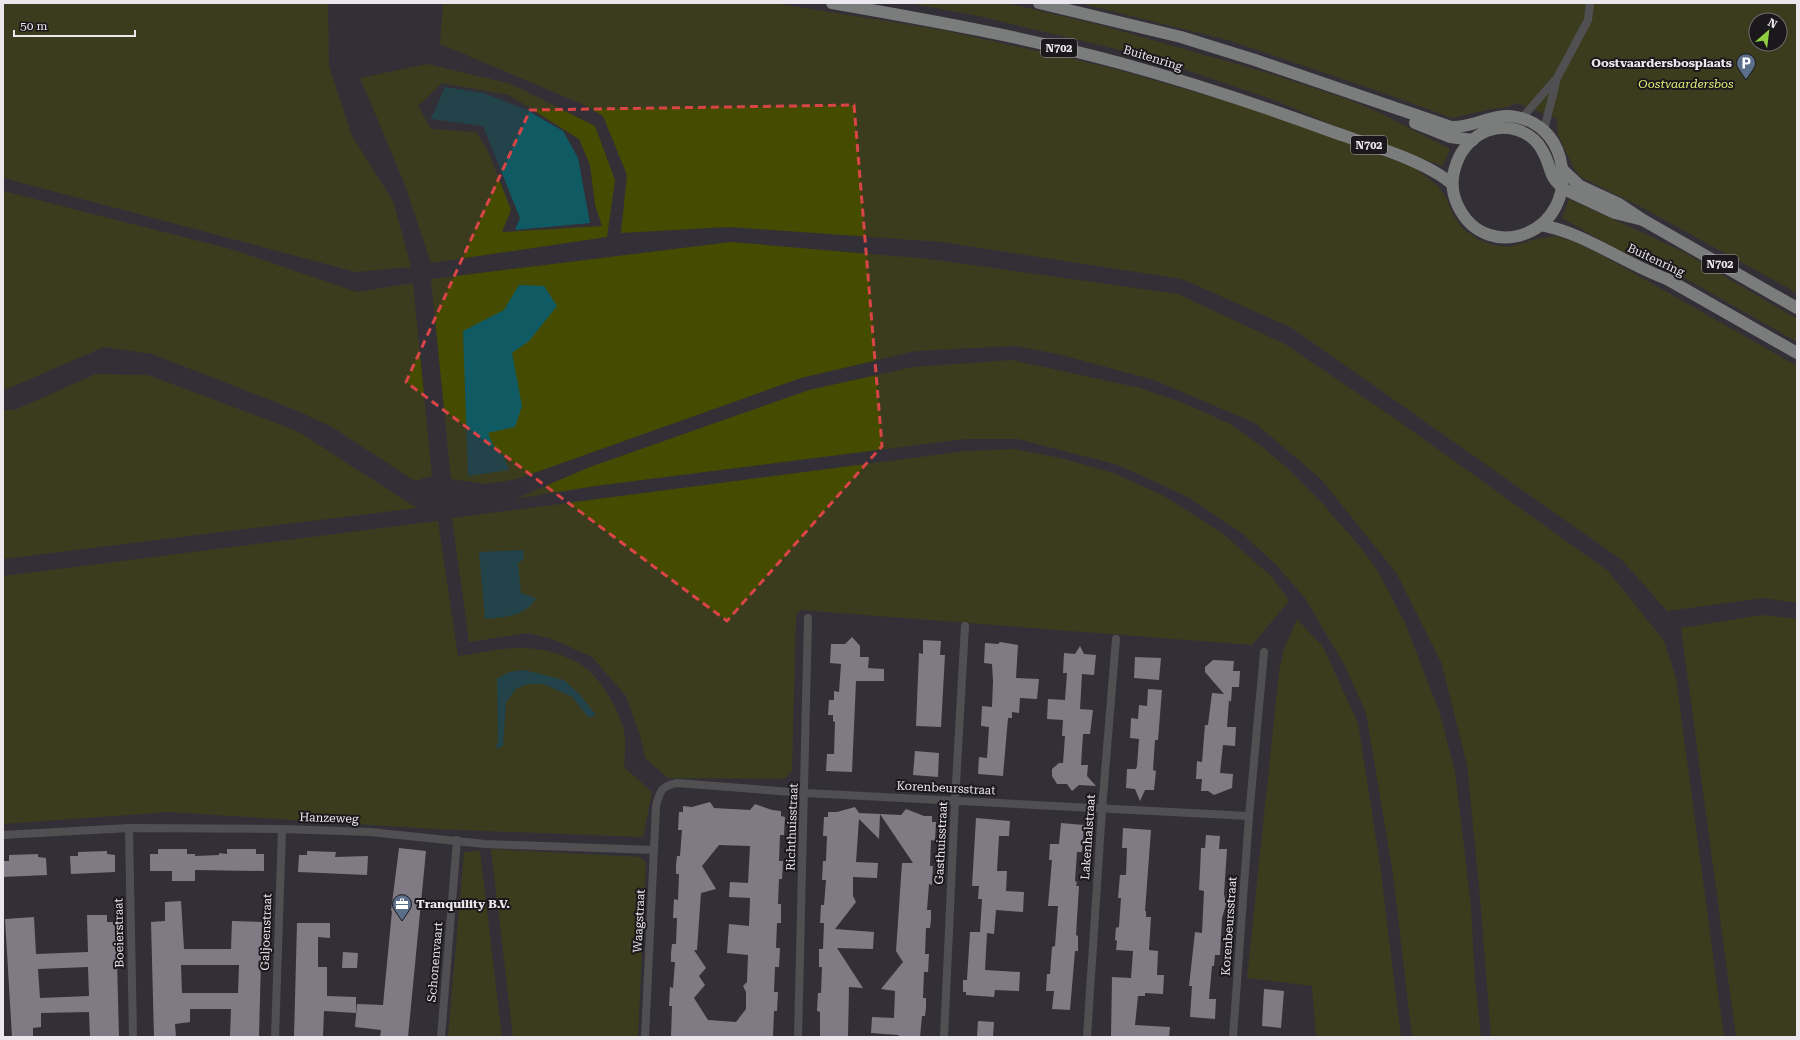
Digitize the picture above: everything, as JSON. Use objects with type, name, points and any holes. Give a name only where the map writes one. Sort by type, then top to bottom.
[{"type":"highway","name":"Buitenring","points":[[832,3],[975,28],[1119,62],[1289,116],[1409,160],[1445,177],[1452,184]]},
{"type":"highway","name":"Buitenring","points":[[1039,3],[1181,37],[1255,60],[1452,127],[1462,128],[1496,117],[1514,116],[1522,118]]},
{"type":"highway","name":"Buitenring","points":[[1364,97],[1410,121],[1450,137],[1473,140]]},
{"type":"highway","name":"N702","points":[[1508,128],[1522,118],[1534,123],[1544,130],[1555,144],[1562,169],[1562,187],[1555,208],[1541,225],[1525,234],[1516,236],[1507,237],[1488,234],[1472,224],[1460,210],[1453,193],[1452,184],[1458,160],[1473,140],[1482,133],[1492,129],[1508,128],[1524,133],[1537,143],[1546,157],[1552,178],[1562,187],[1615,213],[1643,220]]},
{"type":"highway","name":"N702","points":[[1562,169],[1580,186],[1619,204],[1643,220],[1797,308]]},
{"type":"highway","name":"Buitenring","points":[[1541,225],[1556,228],[1574,235],[1646,271],[1667,279],[1797,353]]},
{"type":"street","points":[[1522,118],[1557,78],[1588,20],[1590,3]]},
{"type":"street","points":[[1544,130],[1557,78]]},
{"type":"street","name":"Richthuisstraat","points":[[798,1037],[808,618]]},
{"type":"street","name":"Gasthuisstraat","points":[[944,1037],[955,801],[966,626]]},
{"type":"street","name":"Lakenhalstraat","points":[[1087,1037],[1102,808],[1116,640]]},
{"type":"street","name":"Korenbeursstraat","points":[[1233,1037],[1249,816],[1264,652]]},
{"type":"street","name":"Korenbeursstraat","points":[[656,806],[659,793],[667,785],[677,783],[805,793],[1249,816]]},
{"type":"street","name":"Waagstraat","points":[[645,1037],[656,806]]},
{"type":"street","name":"Hanzeweg","points":[[3,835],[129,828],[282,828],[370,832],[485,844],[654,850]]},
{"type":"street","name":"Boeierstraat","points":[[129,828],[132,1037]]},
{"type":"street","name":"Galjoenstraat","points":[[275,1037],[282,828]]},
{"type":"street","name":"Schonenvaart","points":[[441,1037],[457,840]]},
{"type":"highlighted area","points":[[854,105],[882,446],[727,621],[406,382],[530,110]]},
{"type":"green space","points":[[3,3],[328,3],[329,66],[352,136],[393,201],[411,267],[356,272],[3,178]]},
{"type":"green space","points":[[443,3],[774,3],[942,30],[1115,69],[1278,116],[1415,168],[1438,186],[1446,197],[1452,213],[1462,228],[1477,239],[1493,245],[1509,247],[1536,239],[1555,236],[1575,242],[1598,253],[1797,366],[1797,603],[1764,598],[1667,611],[1623,561],[1292,328],[1182,279],[941,242],[729,227],[621,233],[627,175],[603,116],[582,104],[440,44]]},
{"type":"green space","points":[[907,3],[1006,3],[1100,25],[1271,74],[1347,99],[1376,111],[1450,149],[1443,166],[1353,134],[1279,102],[1149,57],[979,16]]},
{"type":"green space","name":"Oostvaardersbos","points":[[1079,3],[1797,3],[1797,293],[1643,208],[1581,177],[1574,169],[1558,135],[1557,119],[1517,103],[1508,107],[1491,109],[1452,118],[1228,40]]},
{"type":"green space","points":[[427,64],[511,84],[595,126],[615,180],[607,237],[431,263],[403,180],[360,78]],"holes":[[[442,83],[509,95],[579,139],[590,165],[595,205],[602,226],[502,232],[511,210],[488,151],[476,132],[431,129],[418,106]]]},
{"type":"green space","points":[[3,191],[234,250],[357,292],[413,283],[432,476],[415,481],[332,427],[293,409],[152,354],[104,347],[7,389],[3,388]]},
{"type":"green space","points":[[1569,199],[1680,250],[1797,319],[1797,342],[1674,272],[1620,251],[1562,218]]},
{"type":"green space","points":[[731,242],[929,259],[1178,294],[1285,344],[1397,420],[1608,571],[1664,641],[1676,678],[1724,1037],[1491,1037],[1480,897],[1467,765],[1441,662],[1397,574],[1321,479],[1255,423],[1154,380],[1058,354],[1015,346],[916,351],[801,378],[517,479],[486,484],[451,479],[431,279]]},
{"type":"green space","points":[[1012,360],[1140,388],[1186,404],[1230,424],[1264,448],[1289,470],[1322,503],[1362,549],[1379,573],[1405,623],[1439,711],[1455,771],[1471,906],[1475,981],[1481,1037],[1412,1037],[1393,874],[1366,713],[1345,666],[1305,598],[1278,567],[1244,535],[1188,497],[1118,465],[1018,439],[965,439],[595,486],[515,499],[590,467],[809,390],[913,367]]},
{"type":"green space","points":[[96,374],[148,375],[297,431],[417,508],[3,559],[3,410],[15,410]]},
{"type":"green space","points":[[1015,449],[1060,458],[1114,473],[1164,496],[1222,533],[1273,578],[1289,601],[1252,645],[801,610],[796,615],[792,771],[784,779],[668,778],[645,758],[640,735],[626,696],[592,657],[552,639],[528,633],[469,642],[452,518],[966,451]]},
{"type":"green space","points":[[438,521],[458,656],[515,648],[531,648],[549,651],[567,657],[583,666],[590,672],[609,696],[624,729],[624,767],[652,792],[643,837],[434,829],[168,812],[3,824],[3,576]]},
{"type":"green space","points":[[1762,615],[1797,619],[1797,1037],[1736,1037],[1681,628]]},
{"type":"green space","points":[[1297,619],[1323,647],[1358,723],[1380,864],[1401,1037],[1316,1037],[1312,986],[1247,978],[1279,672],[1284,649]]},
{"type":"green space","points":[[491,849],[640,857],[646,863],[638,1037],[513,1037]]},
{"type":"green space","points":[[480,851],[502,1037],[448,1037],[464,852]]},
{"type":"water","points":[[445,87],[483,93],[525,109],[563,131],[578,158],[590,223],[515,230],[520,218],[483,126],[431,119]]},
{"type":"water","points":[[519,285],[544,286],[557,306],[529,341],[512,353],[522,406],[515,427],[488,433],[494,447],[504,457],[509,470],[468,476],[463,331],[504,310]]},
{"type":"water","points":[[523,550],[524,559],[518,563],[521,593],[536,598],[526,609],[514,615],[485,619],[479,552]]},
{"type":"water","points":[[524,670],[564,680],[581,696],[596,715],[589,718],[572,697],[544,684],[528,684],[516,689],[506,702],[503,746],[495,749],[498,742],[497,679],[509,672]]},
{"type":"building","points":[[852,637],[860,646],[860,657],[869,657],[868,668],[884,669],[884,681],[856,681],[852,772],[826,771],[827,754],[834,754],[835,722],[833,721],[833,715],[828,715],[829,700],[834,700],[834,691],[839,692],[841,664],[830,663],[831,644],[845,644]]},
{"type":"building","points":[[923,640],[941,641],[940,655],[945,655],[941,727],[916,726],[919,653],[923,654]]},
{"type":"building","points":[[1000,642],[1018,645],[1016,678],[1039,679],[1037,699],[1020,698],[1019,713],[1012,712],[1012,718],[1008,718],[1003,776],[978,774],[979,757],[987,758],[989,727],[981,726],[982,706],[992,707],[992,664],[984,663],[985,643],[998,644]]},
{"type":"building","points":[[1080,646],[1084,654],[1096,655],[1094,675],[1082,674],[1080,709],[1093,710],[1090,734],[1083,734],[1081,765],[1088,765],[1087,776],[1096,786],[1079,785],[1072,791],[1067,784],[1057,784],[1052,776],[1052,769],[1059,763],[1063,763],[1065,736],[1062,736],[1063,720],[1047,719],[1048,699],[1065,700],[1067,673],[1063,673],[1064,653],[1075,654]]},
{"type":"building","points":[[1135,657],[1161,658],[1159,680],[1134,678]]},
{"type":"building","points":[[1213,660],[1234,661],[1233,671],[1240,671],[1239,687],[1232,687],[1231,702],[1229,700],[1227,727],[1236,727],[1235,746],[1223,745],[1220,773],[1233,774],[1232,788],[1214,795],[1208,791],[1201,791],[1202,779],[1196,779],[1197,761],[1202,762],[1205,725],[1208,725],[1212,693],[1224,694],[1205,672],[1205,667]]},
{"type":"building","points":[[1148,689],[1162,690],[1158,740],[1155,740],[1153,770],[1156,771],[1154,790],[1145,790],[1140,801],[1135,789],[1126,788],[1127,769],[1136,769],[1137,766],[1139,739],[1130,738],[1131,718],[1138,719],[1139,705],[1147,706]]},
{"type":"building","points":[[915,751],[939,753],[938,777],[913,775]]},
{"type":"building","points":[[710,802],[714,808],[750,810],[755,804],[772,810],[781,811],[781,816],[785,817],[784,835],[780,835],[779,861],[783,861],[782,879],[779,879],[778,904],[781,904],[781,923],[777,923],[776,948],[780,948],[779,967],[775,967],[774,992],[778,992],[777,1011],[774,1011],[773,1037],[671,1037],[672,1006],[669,1006],[670,987],[673,988],[675,962],[671,962],[671,953],[672,944],[676,944],[677,918],[673,918],[674,899],[678,900],[679,874],[676,874],[676,865],[677,856],[680,856],[682,830],[678,830],[679,812],[683,812],[683,806],[692,807]],"holes":[[[719,845],[750,846],[748,883],[730,882],[729,897],[750,898],[749,926],[729,924],[727,953],[748,955],[747,982],[743,986],[746,992],[746,1009],[736,1022],[708,1020],[694,998],[705,985],[699,976],[706,968],[694,950],[697,950],[701,893],[716,889],[702,866]]]},
{"type":"building","points":[[855,807],[859,813],[880,814],[879,839],[859,819],[856,862],[878,863],[877,878],[853,877],[853,896],[856,902],[835,929],[874,932],[873,949],[837,948],[863,988],[849,987],[848,1037],[820,1037],[820,1012],[817,1011],[818,993],[821,993],[822,967],[819,967],[819,949],[823,949],[824,923],[820,923],[821,905],[824,905],[826,880],[822,880],[823,861],[826,861],[827,836],[823,836],[824,817],[828,817],[828,812],[837,812]]},
{"type":"building","points":[[906,809],[924,816],[932,816],[932,822],[936,822],[935,841],[931,840],[930,866],[933,866],[932,885],[929,884],[927,910],[931,910],[931,919],[930,928],[926,928],[925,954],[929,954],[928,972],[924,972],[923,998],[926,998],[926,1007],[925,1016],[922,1016],[920,1037],[898,1037],[899,1035],[871,1033],[872,1017],[894,1018],[895,991],[881,989],[903,962],[896,951],[902,863],[913,863],[880,814],[901,815]]},
{"type":"building","points":[[976,818],[1010,821],[1009,836],[999,836],[997,871],[1007,871],[1006,891],[1024,892],[1023,912],[996,910],[994,934],[987,933],[985,970],[1020,972],[1019,991],[995,990],[994,997],[966,995],[966,992],[963,992],[963,980],[967,980],[970,932],[980,932],[982,899],[978,899],[979,886],[972,886]]},
{"type":"building","points":[[1061,823],[1084,825],[1082,852],[1077,852],[1075,881],[1077,882],[1076,886],[1079,886],[1076,935],[1078,936],[1078,951],[1075,951],[1070,1010],[1052,1009],[1054,991],[1046,991],[1047,974],[1050,974],[1052,947],[1055,946],[1058,906],[1048,906],[1052,860],[1049,860],[1050,844],[1059,844]]},
{"type":"building","points":[[1123,828],[1151,830],[1145,911],[1146,917],[1151,917],[1149,950],[1158,951],[1157,975],[1164,975],[1163,994],[1145,993],[1145,996],[1138,996],[1135,1025],[1170,1027],[1169,1037],[1111,1037],[1112,977],[1131,978],[1133,951],[1116,950],[1117,941],[1115,940],[1116,927],[1118,928],[1119,926],[1121,898],[1118,898],[1120,875],[1126,875],[1127,848],[1122,848]]},
{"type":"building","points":[[1206,835],[1220,836],[1219,849],[1227,849],[1224,894],[1226,904],[1222,918],[1220,955],[1215,955],[1214,966],[1212,966],[1209,999],[1216,999],[1215,1019],[1190,1017],[1192,986],[1189,986],[1195,932],[1202,933],[1204,891],[1199,890],[1201,848],[1205,848]]},
{"type":"building","points":[[399,848],[426,851],[408,1037],[380,1037],[381,1030],[355,1027],[357,1004],[383,1005],[391,911]]},
{"type":"building","points":[[158,849],[187,849],[187,854],[195,854],[195,856],[219,855],[219,853],[227,854],[227,849],[256,849],[256,854],[264,854],[264,871],[195,870],[195,881],[172,881],[172,871],[150,871],[150,854],[158,854]]},
{"type":"building","points":[[107,851],[107,854],[115,855],[115,872],[71,874],[70,856],[78,856],[78,852]]},
{"type":"building","points":[[307,851],[336,852],[335,857],[368,856],[367,875],[298,872],[299,855],[307,855]]},
{"type":"building","points":[[38,854],[38,857],[46,858],[47,875],[3,877],[3,861],[9,861],[9,855]]},
{"type":"building","points":[[181,901],[184,949],[231,949],[232,921],[262,922],[259,1037],[230,1037],[231,1009],[190,1009],[190,1022],[175,1024],[176,1037],[154,1037],[151,922],[165,921],[165,902]],"holes":[[[181,965],[239,965],[238,993],[182,993]]]},
{"type":"building","points":[[87,915],[107,915],[107,922],[116,922],[119,1037],[90,1037],[89,1012],[41,1013],[41,1027],[33,1028],[33,1037],[12,1037],[5,919],[34,917],[36,954],[88,952]],"holes":[[[88,967],[89,996],[40,998],[38,969]]]},
{"type":"building","points":[[297,923],[330,923],[330,938],[318,937],[318,967],[327,967],[327,996],[356,997],[356,1013],[324,1011],[323,1037],[294,1037]]},
{"type":"building","points":[[343,952],[358,953],[357,968],[342,968]]},
{"type":"building","points":[[1264,989],[1284,991],[1281,1028],[1262,1026]]},
{"type":"building","points":[[978,1021],[994,1022],[993,1037],[977,1037]]},
{"type":"place","name":"Oostvaardersbosplaats","points":[[1746,80]]},
{"type":"place","name":"Tranquility B.V.","points":[[402,921]]}]
